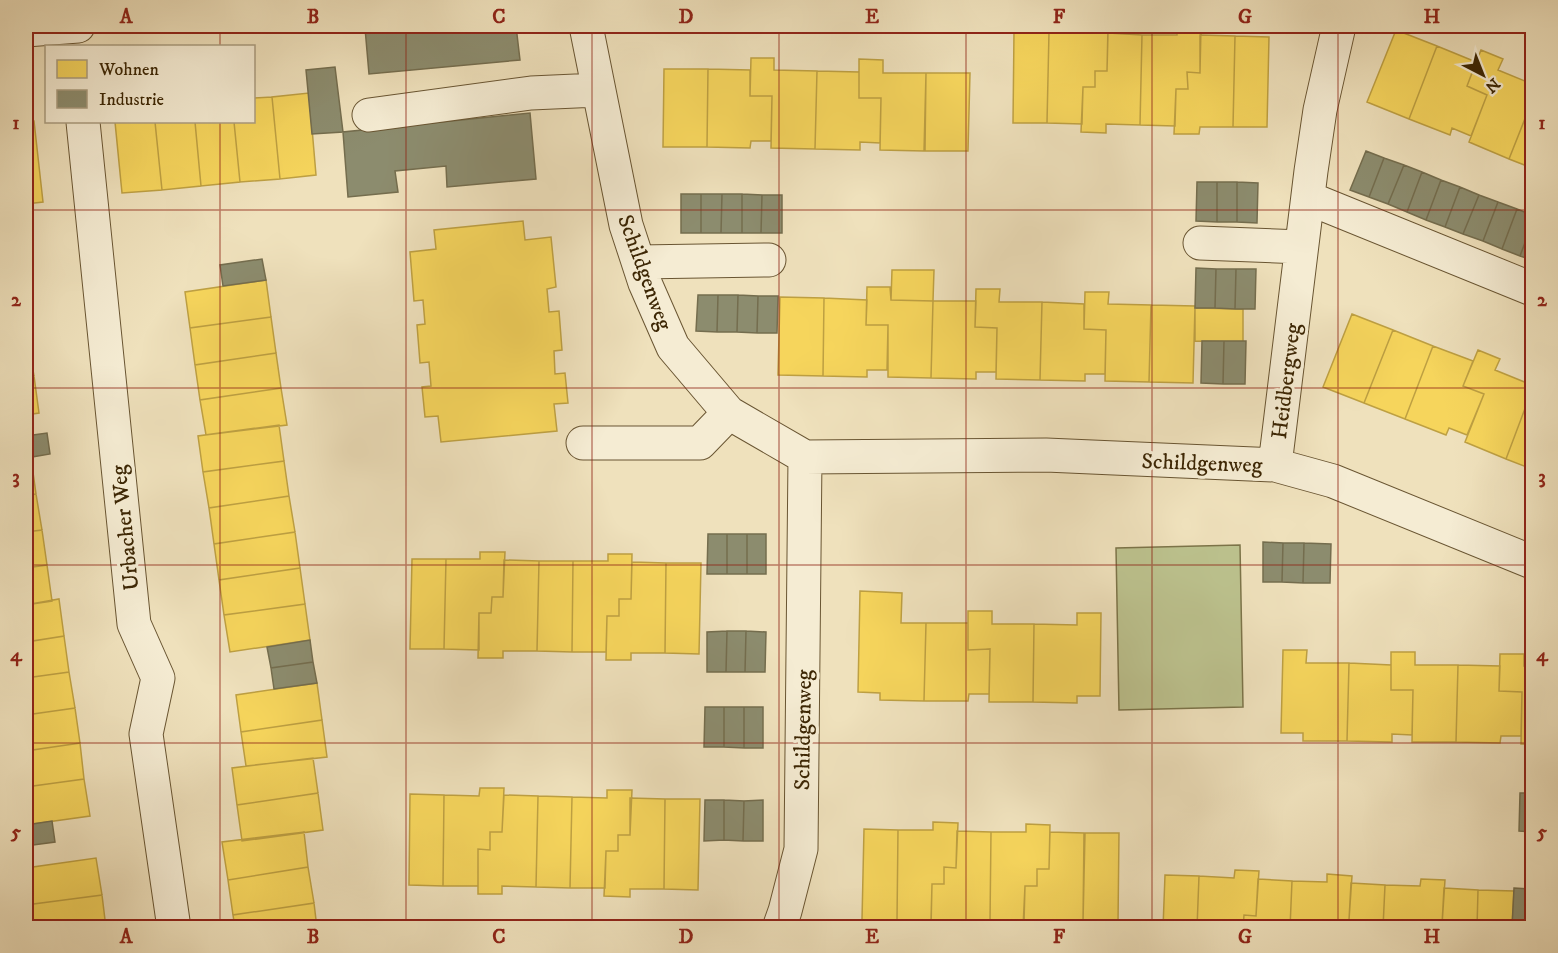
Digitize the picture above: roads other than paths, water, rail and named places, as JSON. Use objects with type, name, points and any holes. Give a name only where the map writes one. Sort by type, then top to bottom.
[{"type":"street","points":[[26,30],[76,26],[76,45]]},
{"type":"street","name":"Schildgenweg","points":[[586,26],[626,225],[645,283],[673,347],[729,413],[805,458],[1047,455],[1275,465]]},
{"type":"street","name":"Heidbergweg","points":[[1340,26],[1320,110],[1275,465],[1334,481],[1533,562]]},
{"type":"street","points":[[369,114],[531,93],[598,90]]},
{"type":"street","name":"Urbacher Weg","points":[[84,123],[134,624],[158,678],[146,734],[174,927]]},
{"type":"street","points":[[1308,198],[1533,289]]},
{"type":"street","points":[[1200,243],[1301,247]]},
{"type":"street","points":[[639,262],[769,260]]},
{"type":"street","points":[[583,443],[700,443],[729,413]]},
{"type":"street","name":"Schildgenweg","points":[[779,927],[801,849],[805,458]]}]
